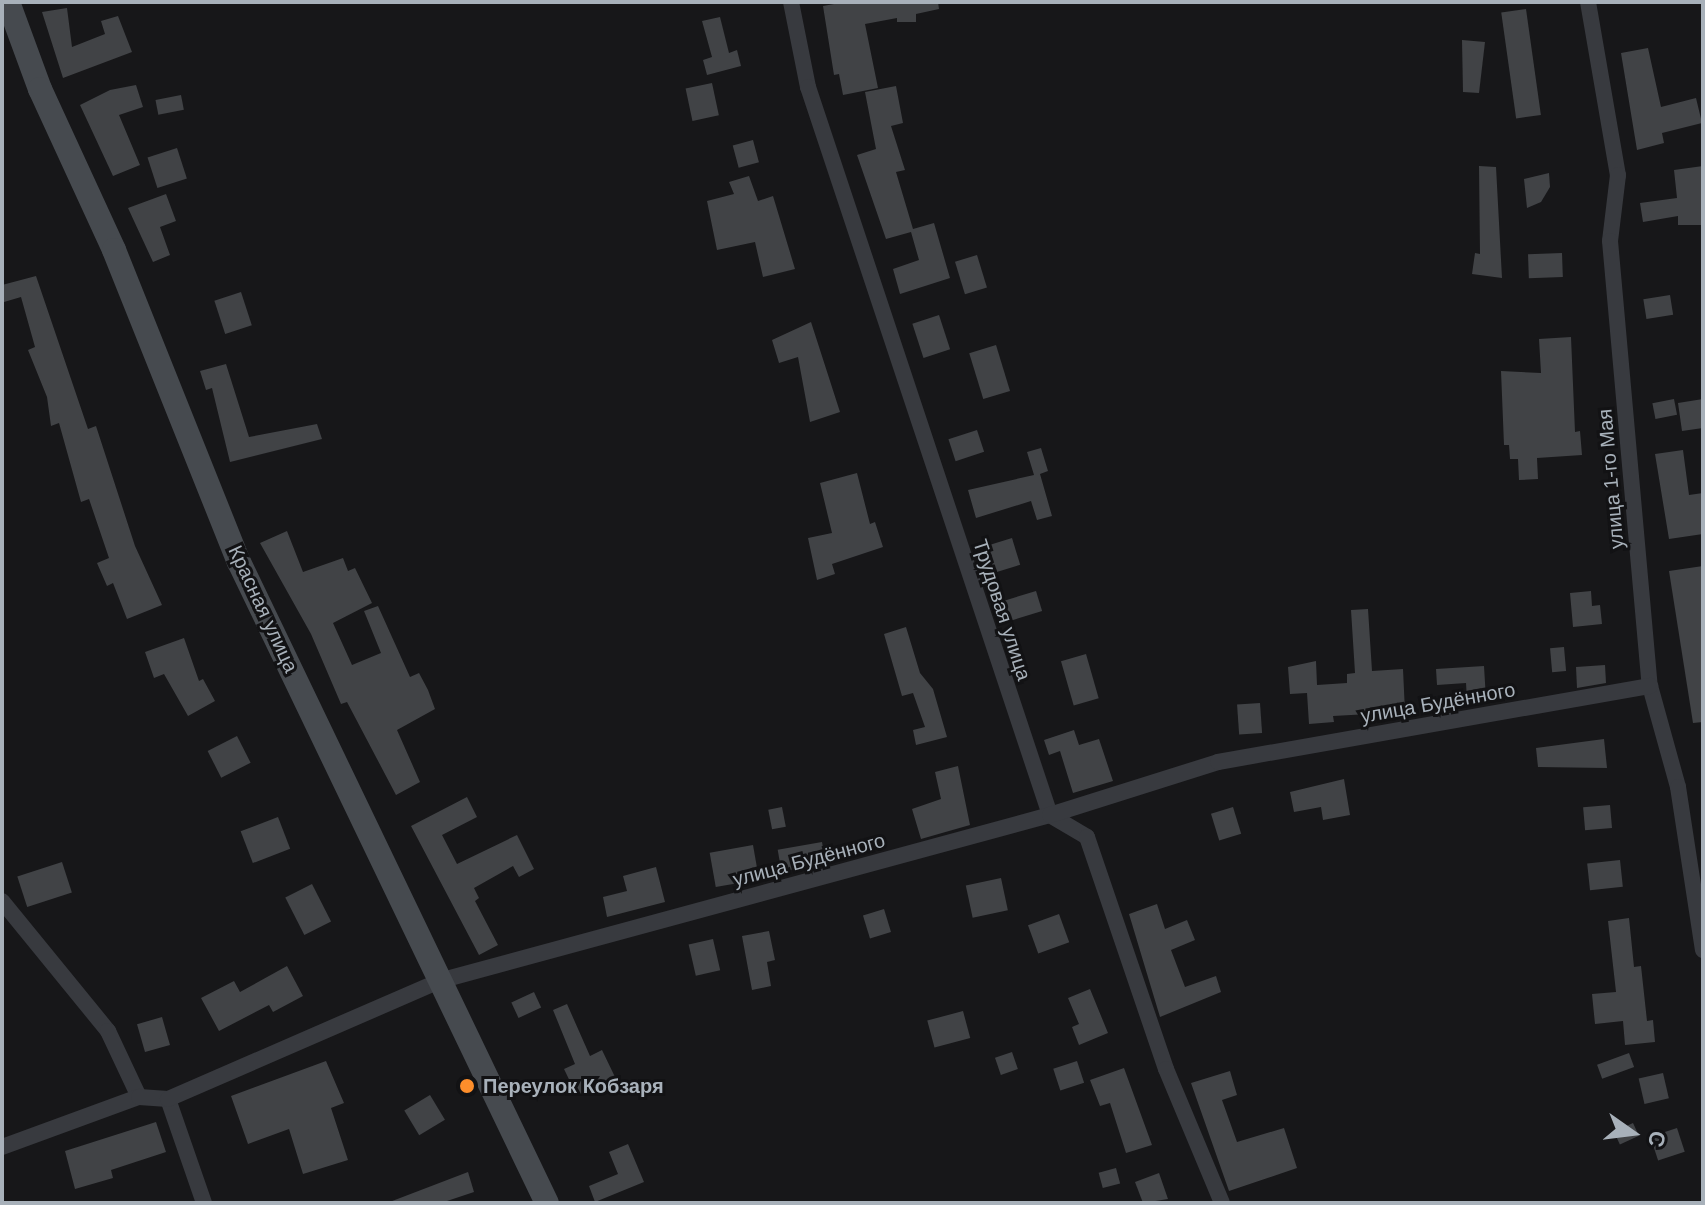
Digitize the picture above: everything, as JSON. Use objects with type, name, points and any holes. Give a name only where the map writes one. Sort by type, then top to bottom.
[{"type":"main road","name":"Красная улица","points":[[8,2],[239,562],[547,1203]]},
{"type":"street","name":"Трудовая улица","points":[[791,2],[808,87],[1050,815]]},
{"type":"street","name":"улица 1-го Мая","points":[[1588,2],[1618,175],[1610,241],[1650,686],[1678,787],[1703,950]]},
{"type":"street","name":"улица Будённого","points":[[2,1147],[139,1097],[168,1099],[439,981],[1050,815],[1218,762],[1650,686]]},
{"type":"street","points":[[1050,815],[1087,837],[1166,1069],[1222,1203]]},
{"type":"street","points":[[2,901],[108,1031],[139,1097]]},
{"type":"street","points":[[168,1099],[204,1203]]},
{"type":"building","points":[[845,2],[938,2],[939,9],[916,14],[916,22],[897,22],[897,18],[865,24],[878,88],[843,95],[839,74],[834,75],[823,6]]},
{"type":"building","points":[[67,8],[72,47],[105,34],[101,21],[118,16],[132,52],[63,78],[42,12]]},
{"type":"building","points":[[1526,9],[1541,115],[1516,118],[1501,12]]},
{"type":"building","points":[[720,17],[729,53],[737,50],[741,66],[707,75],[703,60],[712,57],[702,21]]},
{"type":"building","points":[[1462,40],[1485,42],[1479,93],[1463,92]]},
{"type":"building","points":[[1648,48],[1661,107],[1696,98],[1702,123],[1662,133],[1664,143],[1637,150],[1621,53]]},
{"type":"building","points":[[712,83],[719,115],[692,121],[686,89]]},
{"type":"building","points":[[136,85],[143,107],[119,115],[140,165],[113,176],[80,105],[110,90]]},
{"type":"building","points":[[896,86],[903,123],[891,126],[905,170],[896,172],[913,229],[934,223],[950,278],[900,294],[893,269],[919,260],[911,232],[886,239],[857,155],[876,149],[865,92]]},
{"type":"building","points":[[181,95],[184,110],[158,115],[155,100]]},
{"type":"building","points":[[753,140],[759,162],[739,168],[733,145]]},
{"type":"building","points":[[177,148],[187,178],[157,188],[148,158]]},
{"type":"building","points":[[1479,166],[1496,167],[1502,278],[1472,274],[1475,253],[1480,254]]},
{"type":"building","points":[[1703,166],[1703,225],[1678,225],[1678,216],[1643,222],[1640,203],[1677,198],[1674,170]]},
{"type":"building","points":[[1549,173],[1550,187],[1541,202],[1527,208],[1524,179]]},
{"type":"building","points":[[749,176],[758,201],[773,196],[795,269],[763,277],[755,242],[717,250],[707,201],[734,194],[729,182]]},
{"type":"building","points":[[166,194],[176,221],[160,227],[170,255],[153,262],[128,208]]},
{"type":"building","points":[[1562,253],[1563,277],[1529,278],[1528,254]]},
{"type":"building","points":[[977,255],[987,288],[965,294],[955,262]]},
{"type":"building","points":[[36,276],[88,429],[96,426],[135,546],[162,605],[127,619],[113,583],[107,586],[97,563],[109,558],[89,499],[81,502],[59,423],[51,426],[47,397],[28,350],[35,347],[21,297],[4,302],[2,285]]},
{"type":"building","points":[[241,292],[252,325],[225,334],[214,301]]},
{"type":"building","points":[[1670,295],[1673,315],[1646,319],[1643,299]]},
{"type":"building","points":[[939,315],[950,349],[923,358],[912,324]]},
{"type":"building","points":[[811,322],[840,412],[810,422],[798,357],[779,363],[772,340]]},
{"type":"building","points":[[1571,337],[1575,432],[1580,431],[1582,455],[1537,458],[1538,479],[1519,480],[1518,459],[1510,459],[1509,445],[1504,445],[1501,371],[1541,373],[1539,339]]},
{"type":"building","points":[[996,345],[1010,391],[983,399],[969,353]]},
{"type":"building","points":[[226,364],[249,437],[317,424],[322,439],[230,462],[212,388],[206,390],[200,371]]},
{"type":"building","points":[[1674,399],[1677,415],[1655,419],[1652,403]]},
{"type":"building","points":[[1703,399],[1703,428],[1682,431],[1678,403]]},
{"type":"building","points":[[977,430],[984,452],[956,461],[948,439]]},
{"type":"building","points":[[1041,448],[1048,471],[1040,474],[1052,516],[1037,520],[1031,501],[976,518],[968,490],[1034,475],[1027,452]]},
{"type":"building","points":[[1683,450],[1689,495],[1703,493],[1703,534],[1669,539],[1655,454]]},
{"type":"building","points":[[857,473],[870,524],[875,522],[883,547],[832,564],[835,574],[817,580],[808,538],[832,533],[820,483]]},
{"type":"building","points":[[287,531],[303,572],[343,558],[348,571],[355,568],[372,603],[333,623],[352,665],[381,653],[364,611],[378,606],[410,677],[419,673],[428,690],[435,709],[397,730],[420,782],[396,795],[347,702],[341,704],[311,634],[260,543]]},
{"type":"building","points":[[1012,538],[1020,565],[994,573],[986,546]]},
{"type":"building","points":[[1703,566],[1703,722],[1693,723],[1669,571]]},
{"type":"building","points":[[1036,591],[1042,611],[1010,621],[1003,601]]},
{"type":"building","points":[[1591,591],[1592,606],[1600,605],[1602,624],[1573,627],[1570,593]]},
{"type":"building","points":[[1368,609],[1372,671],[1403,669],[1405,712],[1333,716],[1334,722],[1309,724],[1307,693],[1290,694],[1288,667],[1316,661],[1317,685],[1347,683],[1347,674],[1355,673],[1351,610]]},
{"type":"building","points":[[906,627],[920,673],[933,689],[947,737],[916,745],[913,730],[925,727],[913,693],[902,696],[884,634]]},
{"type":"building","points":[[184,638],[199,681],[203,679],[215,701],[188,716],[164,674],[154,678],[145,652]]},
{"type":"building","points":[[1564,647],[1566,671],[1552,672],[1550,648]]},
{"type":"building","points":[[1086,654],[1099,698],[1074,705],[1061,661]]},
{"type":"building","points":[[1605,665],[1606,683],[1577,688],[1576,667]]},
{"type":"building","points":[[1484,666],[1486,699],[1467,700],[1466,683],[1437,685],[1436,669]]},
{"type":"building","points":[[1260,703],[1262,733],[1239,735],[1237,705]]},
{"type":"building","points":[[1074,730],[1079,745],[1099,739],[1113,781],[1073,793],[1060,751],[1049,755],[1044,740]]},
{"type":"building","points":[[237,736],[251,763],[221,778],[208,751]]},
{"type":"building","points":[[1604,739],[1607,768],[1538,767],[1536,748]]},
{"type":"building","points":[[958,766],[970,825],[921,839],[912,809],[941,799],[935,772]]},
{"type":"building","points":[[1344,779],[1350,815],[1323,820],[1321,807],[1294,812],[1290,792]]},
{"type":"building","points":[[467,797],[477,817],[442,835],[457,864],[517,835],[534,869],[519,877],[513,866],[474,888],[479,898],[475,901],[498,945],[479,955],[411,826]]},
{"type":"building","points":[[1610,805],[1612,828],[1585,830],[1583,807]]},
{"type":"building","points":[[782,807],[786,827],[772,829],[768,810]]},
{"type":"building","points":[[1233,807],[1241,834],[1219,841],[1211,814]]},
{"type":"building","points":[[278,817],[290,849],[253,863],[241,831]]},
{"type":"building","points":[[822,842],[826,864],[782,871],[778,850]]},
{"type":"building","points":[[753,845],[759,879],[716,887],[710,853]]},
{"type":"building","points":[[1620,860],[1623,887],[1590,890],[1587,863]]},
{"type":"building","points":[[62,862],[72,892],[27,907],[17,877]]},
{"type":"building","points":[[656,867],[665,902],[607,917],[603,897],[627,891],[623,876]]},
{"type":"building","points":[[1001,878],[1008,910],[973,918],[966,885]]},
{"type":"building","points":[[312,884],[331,921],[304,935],[285,898]]},
{"type":"building","points":[[1157,904],[1165,929],[1187,920],[1195,940],[1171,950],[1185,987],[1216,976],[1221,992],[1160,1017],[1129,914]]},
{"type":"building","points":[[884,909],[891,932],[870,938],[863,915]]},
{"type":"building","points":[[1059,914],[1069,942],[1038,953],[1028,925]]},
{"type":"building","points":[[1629,918],[1634,967],[1641,966],[1647,1021],[1653,1020],[1655,1042],[1625,1045],[1623,1021],[1595,1024],[1592,994],[1616,992],[1608,921]]},
{"type":"building","points":[[769,931],[775,960],[767,962],[771,986],[752,990],[742,936]]},
{"type":"building","points":[[713,939],[720,970],[696,976],[689,945]]},
{"type":"building","points":[[287,966],[303,996],[273,1012],[269,1005],[219,1031],[201,998],[234,981],[240,992]]},
{"type":"building","points":[[1090,989],[1108,1033],[1079,1045],[1072,1027],[1079,1024],[1068,998]]},
{"type":"building","points":[[534,992],[541,1007],[519,1018],[511,1003]]},
{"type":"building","points":[[567,1004],[590,1056],[602,1050],[615,1077],[577,1096],[564,1069],[575,1064],[553,1010]]},
{"type":"building","points":[[963,1011],[970,1038],[935,1048],[927,1021]]},
{"type":"building","points":[[162,1017],[170,1045],[145,1052],[137,1024]]},
{"type":"building","points":[[1012,1052],[1018,1069],[1001,1075],[995,1058]]},
{"type":"building","points":[[1629,1053],[1634,1067],[1602,1079],[1597,1065]]},
{"type":"building","points":[[326,1061],[344,1103],[331,1108],[348,1160],[303,1174],[289,1129],[248,1144],[231,1096]]},
{"type":"building","points":[[1077,1061],[1084,1083],[1060,1091],[1053,1069]]},
{"type":"building","points":[[1124,1068],[1152,1145],[1126,1153],[1110,1103],[1100,1106],[1090,1080]]},
{"type":"building","points":[[1230,1071],[1237,1095],[1222,1100],[1237,1142],[1284,1128],[1297,1168],[1229,1191],[1191,1083]]},
{"type":"building","points":[[1663,1073],[1669,1098],[1644,1104],[1639,1079]]},
{"type":"building","points":[[430,1095],[445,1120],[419,1135],[404,1110]]},
{"type":"building","points":[[156,1122],[166,1152],[111,1170],[113,1178],[75,1189],[65,1151]]},
{"type":"building","points":[[1633,1123],[1639,1136],[1620,1145],[1614,1132]]},
{"type":"building","points":[[1677,1128],[1685,1152],[1658,1160],[1650,1137]]},
{"type":"building","points":[[628,1144],[644,1182],[595,1202],[589,1186],[618,1174],[609,1152]]},
{"type":"building","points":[[1116,1168],[1120,1183],[1103,1188],[1099,1173]]},
{"type":"building","points":[[468,1172],[474,1192],[441,1203],[387,1203]]},
{"type":"building","points":[[1159,1173],[1168,1199],[1143,1203],[1135,1182]]},
{"type":"place","name":"Переулок Кобзаря","points":[[467,1086]]}]
